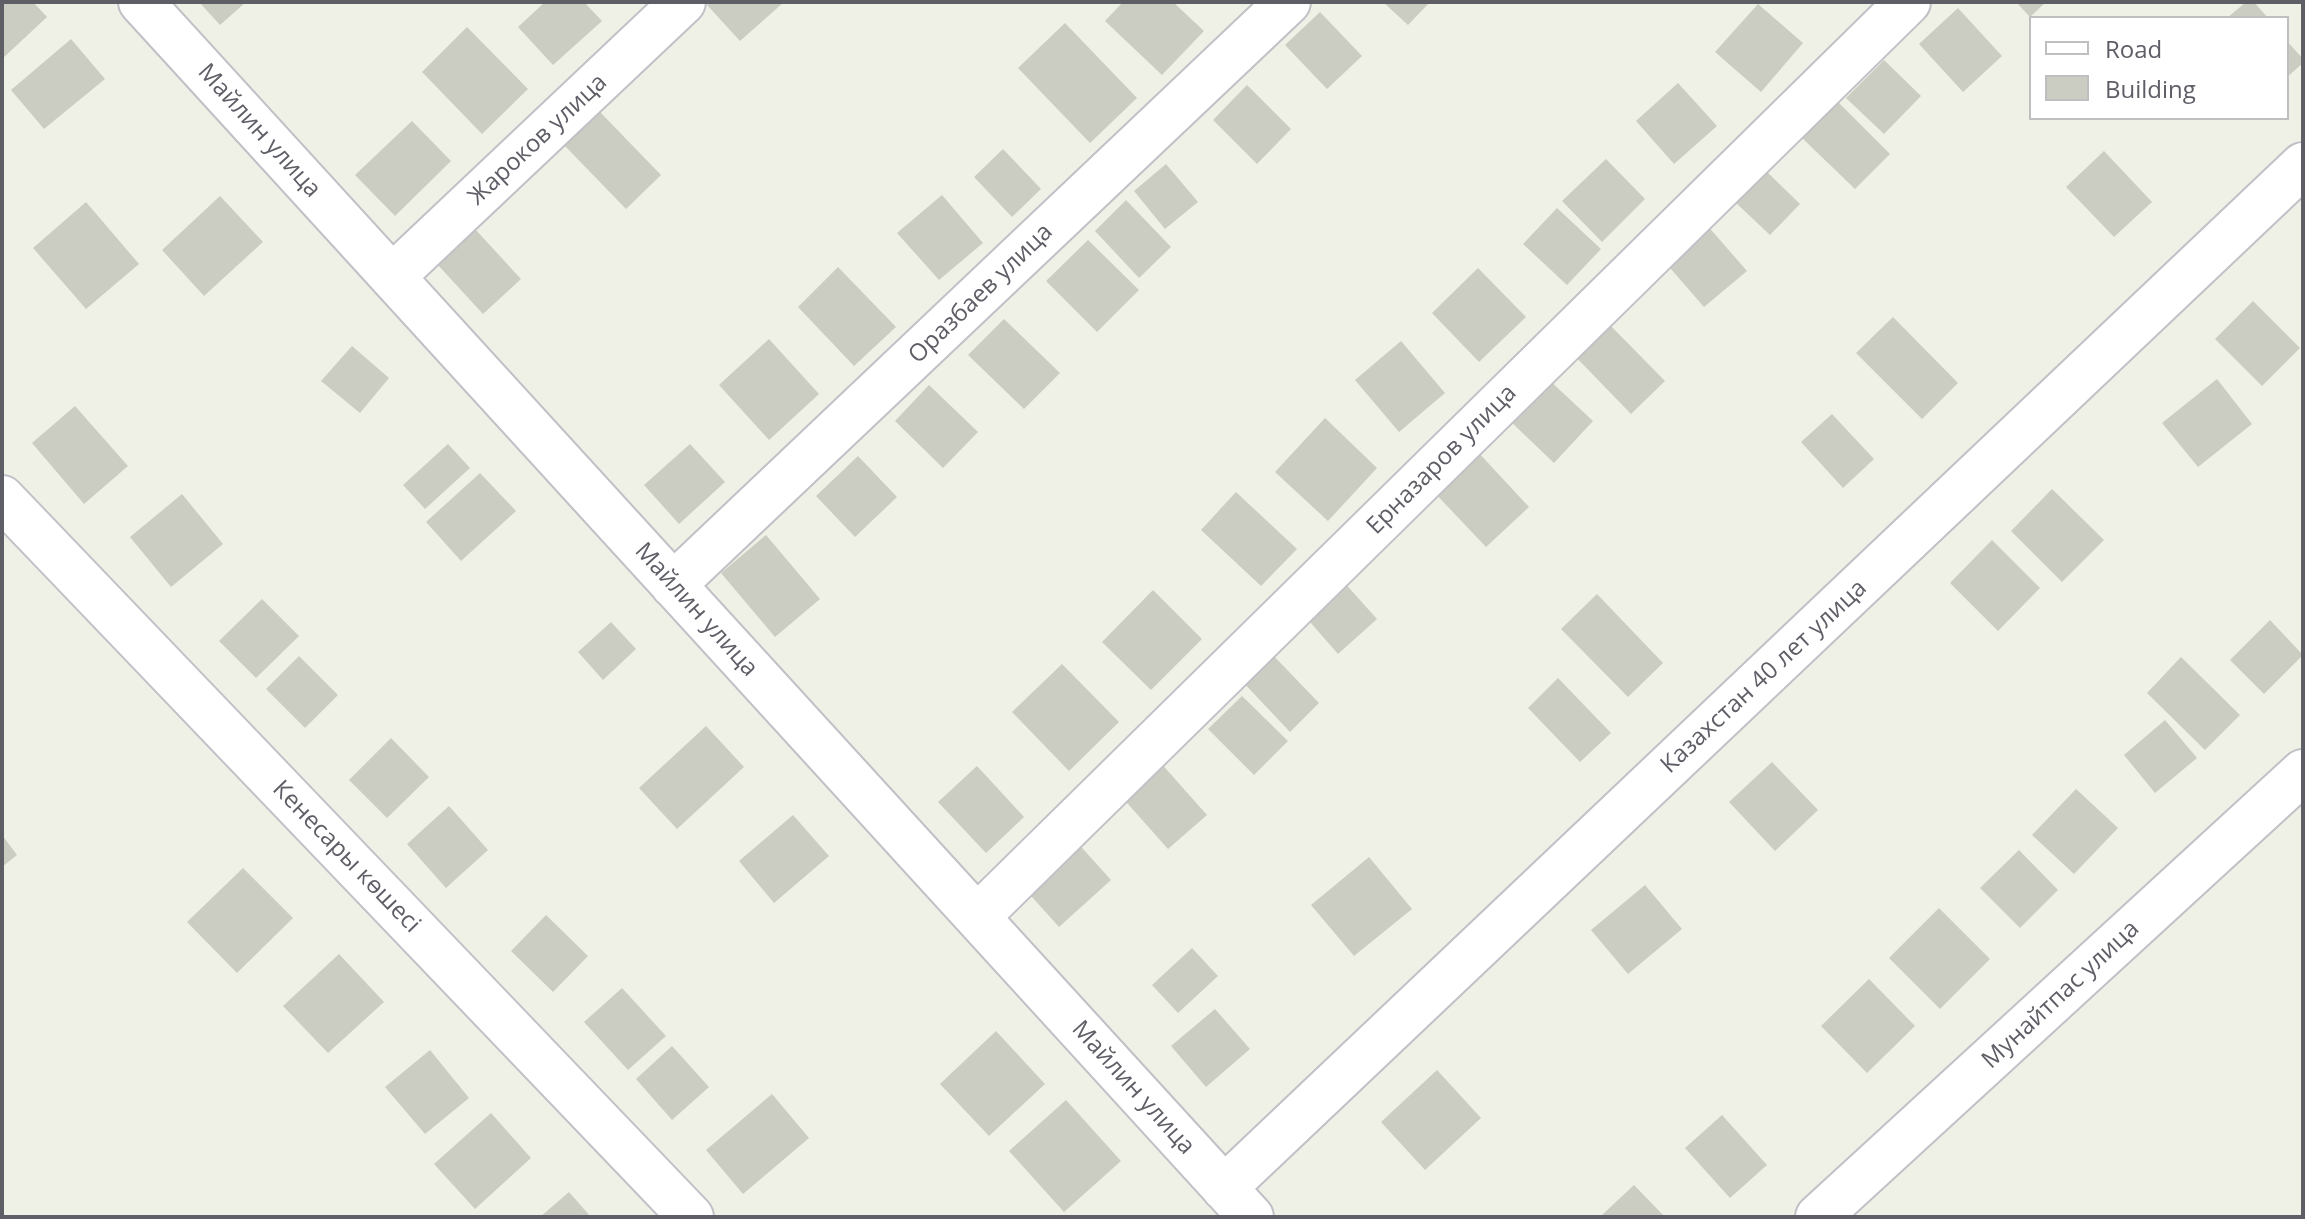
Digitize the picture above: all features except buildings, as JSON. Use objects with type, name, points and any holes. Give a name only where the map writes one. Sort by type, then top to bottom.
[{"type":"street","name":"Майлин улица","points":[[141,2],[1238,1202]]},
{"type":"street","name":"Жароков улица","points":[[392,277],[683,2]]},
{"type":"street","name":"Оразбаев улица","points":[[673,585],[1288,2]]},
{"type":"street","name":"Ерназаров улица","points":[[977,917],[1908,2]]},
{"type":"street","name":"Казахстан 40 лет улица","points":[[1238,1202],[2303,165]]},
{"type":"street","name":"Кенесары көшесі","points":[[2,498],[691,1217]]},
{"type":"street","name":"Мунайтпас улица","points":[[1818,1217],[2303,772]]}]
